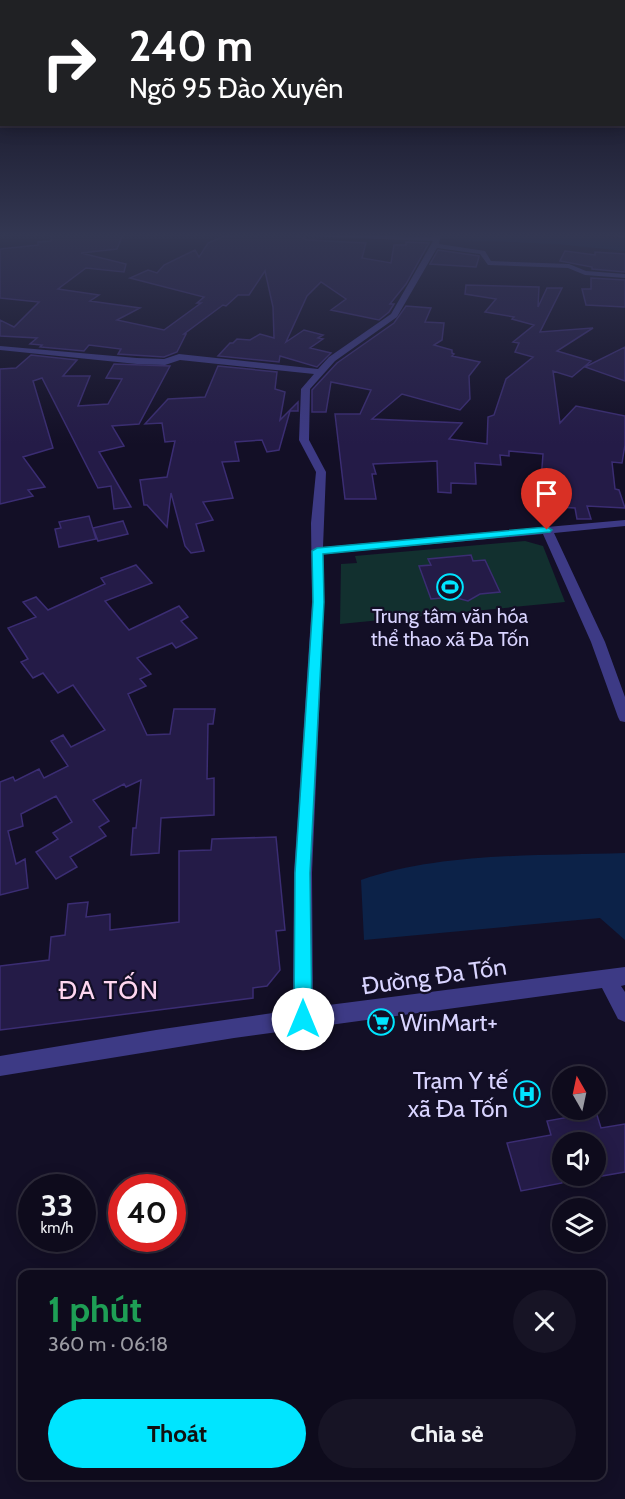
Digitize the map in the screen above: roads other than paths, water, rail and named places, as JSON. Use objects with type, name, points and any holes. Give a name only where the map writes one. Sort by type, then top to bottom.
[{"type":"street","points":[[303,1019],[303,873],[318,602],[317,551],[321,472],[302,432],[306,389],[332,359],[394,315],[400,304]]},
{"type":"street","points":[[0,348],[22,352],[136,361],[165,362],[179,357],[319,372]]},
{"type":"street","points":[[317,551],[625,523]]},
{"type":"street","points":[[547,530],[598,642],[625,717]]},
{"type":"street","points":[[616,977],[625,1012]]},
{"type":"street","name":"Đường Đa Tốn","points":[[0,1066],[303,1019],[616,977]]},
{"type":"water","points":[[625,853],[625,940],[600,918],[364,940],[361,880],[424,864],[458,860],[525,855]]},
{"type":"place","name":"Trung tâm văn hóa thể thao xã Đa Tốn","points":[[450,587]]},
{"type":"place","name":"WinMart+","points":[[381,1022]]},
{"type":"place","name":"Trạm Y tế xã Đa Tốn","points":[[527,1094]]},
{"type":"district","name":"ĐA TỐN","points":[[109,990]]}]
